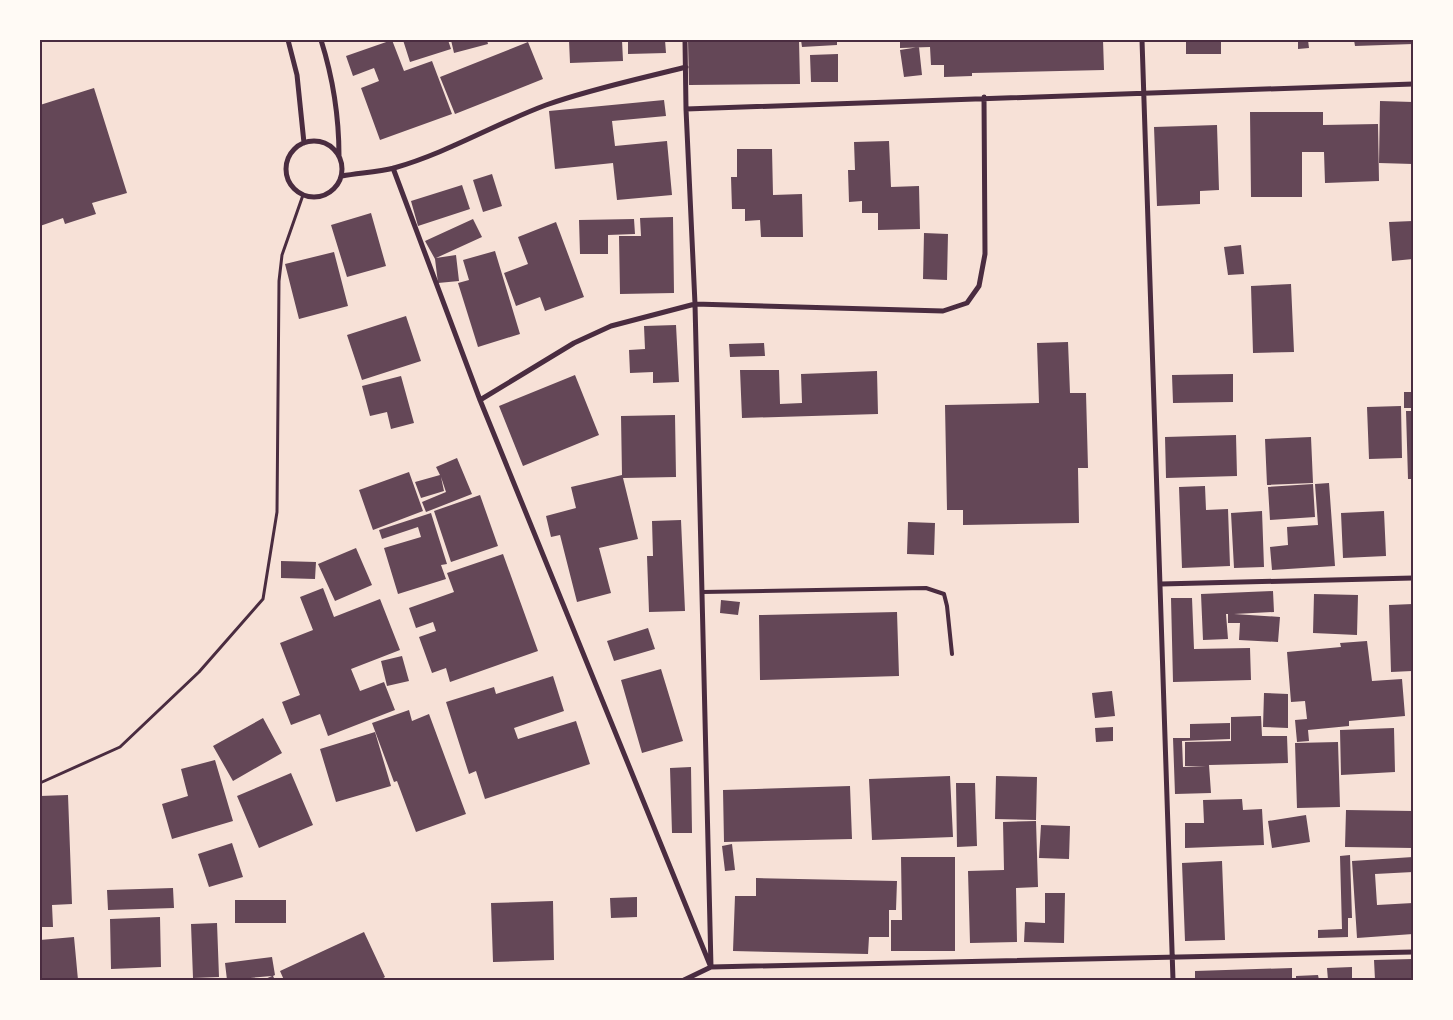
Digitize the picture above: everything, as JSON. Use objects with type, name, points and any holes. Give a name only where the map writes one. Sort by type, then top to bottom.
[{"type":"street","points":[[288,40],[297,76],[304,143]]},
{"type":"street","points":[[321,40],[336,107],[342,176],[338,185],[331,192],[322,196],[312,197],[303,195],[295,190],[289,182],[286,164],[296,148],[304,143],[314,141],[325,143],[333,148],[339,157]]},
{"type":"street","points":[[685,40],[686,109],[695,304],[711,968]]},
{"type":"street","points":[[1142,40],[1173,980]]},
{"type":"street","points":[[342,176],[393,168],[453,147],[509,120],[547,105],[583,93],[686,67]]},
{"type":"street","points":[[686,109],[1413,84]]},
{"type":"street","points":[[480,400],[582,340],[612,326],[695,304],[943,311],[967,303],[979,286],[985,254],[984,98]]},
{"type":"street","points":[[393,168],[480,400],[711,968]]},
{"type":"street","points":[[1161,584],[1413,578]]},
{"type":"street","points":[[684,980],[711,968],[1413,952]]},
{"type":"lane","points":[[702,592],[926,588],[944,594],[952,654]]},
{"type":"path","points":[[40,782],[120,747],[199,672],[263,598],[277,512],[279,282],[282,255],[303,195]]},
{"type":"building","points":[[392,40],[404,71],[432,61],[452,114],[380,140],[361,88],[379,81],[374,68],[353,76],[346,56]]},
{"type":"building","points":[[403,40],[448,40],[451,49],[410,62]]},
{"type":"building","points":[[451,40],[487,40],[488,44],[454,53]]},
{"type":"building","points":[[569,40],[622,40],[623,61],[570,63]]},
{"type":"building","points":[[628,40],[665,40],[666,53],[628,54]]},
{"type":"building","points":[[688,40],[799,40],[800,84],[689,85]]},
{"type":"building","points":[[801,40],[837,40],[837,45],[802,47]]},
{"type":"building","points":[[900,40],[1103,40],[1104,70],[972,73],[972,76],[944,77],[944,65],[931,65],[930,47],[900,48]]},
{"type":"building","points":[[1186,40],[1221,40],[1221,54],[1186,54]]},
{"type":"building","points":[[1298,40],[1308,40],[1309,48],[1298,49]]},
{"type":"building","points":[[1354,40],[1413,40],[1413,44],[1355,46]]},
{"type":"building","points":[[528,42],[543,79],[455,114],[440,77]]},
{"type":"building","points":[[919,47],[922,75],[904,77],[900,50]]},
{"type":"building","points":[[838,54],[838,82],[811,82],[810,55]]},
{"type":"building","points":[[94,88],[127,193],[92,203],[96,214],[65,224],[63,218],[40,226],[40,105]]},
{"type":"building","points":[[664,100],[666,116],[612,121],[615,146],[667,141],[672,195],[617,200],[613,163],[555,169],[549,111]]},
{"type":"building","points":[[1380,101],[1413,102],[1413,164],[1379,163]]},
{"type":"building","points":[[1250,112],[1323,112],[1323,125],[1378,124],[1379,181],[1325,183],[1324,152],[1302,152],[1302,197],[1251,197]]},
{"type":"building","points":[[1217,125],[1219,190],[1200,191],[1200,204],[1157,206],[1154,127]]},
{"type":"building","points":[[889,141],[891,187],[919,186],[920,229],[878,230],[878,213],[862,213],[862,201],[849,202],[848,170],[855,170],[854,142]]},
{"type":"building","points":[[737,149],[772,149],[773,195],[802,194],[803,237],[761,237],[760,220],[745,221],[745,209],[732,209],[731,177],[737,177]]},
{"type":"building","points":[[492,174],[502,206],[483,212],[473,180]]},
{"type":"building","points":[[462,185],[470,209],[418,226],[411,201]]},
{"type":"building","points":[[371,213],[386,266],[347,277],[331,225]]},
{"type":"building","points":[[673,217],[674,293],[620,294],[619,236],[641,236],[640,218]]},
{"type":"building","points":[[473,219],[482,237],[436,258],[456,255],[459,281],[438,283],[435,259],[425,241]]},
{"type":"building","points":[[634,219],[635,234],[608,235],[608,254],[580,254],[579,220]]},
{"type":"building","points":[[1413,221],[1413,259],[1392,261],[1389,222]]},
{"type":"building","points":[[556,222],[584,297],[545,311],[540,297],[516,306],[504,273],[528,264],[518,237]]},
{"type":"building","points":[[924,233],[948,234],[947,280],[923,279]]},
{"type":"building","points":[[1241,245],[1244,274],[1228,275],[1224,247]]},
{"type":"building","points":[[495,251],[520,334],[478,347],[458,283],[469,280],[463,260]]},
{"type":"building","points":[[334,252],[348,306],[299,319],[285,264]]},
{"type":"building","points":[[1291,284],[1294,352],[1253,353],[1251,286]]},
{"type":"building","points":[[406,316],[421,361],[362,380],[347,335]]},
{"type":"building","points":[[676,325],[679,382],[653,383],[653,372],[630,373],[629,350],[645,349],[644,326]]},
{"type":"building","points":[[1068,342],[1070,393],[1086,393],[1088,468],[1078,468],[1079,523],[963,525],[963,510],[947,510],[945,405],[1039,403],[1037,343]]},
{"type":"building","points":[[764,343],[765,356],[730,357],[729,344]]},
{"type":"building","points":[[740,370],[779,370],[780,404],[802,403],[801,374],[877,371],[878,414],[742,418]]},
{"type":"building","points":[[1233,374],[1233,402],[1173,403],[1172,375]]},
{"type":"building","points":[[575,375],[599,435],[523,466],[499,406]]},
{"type":"building","points":[[401,376],[414,423],[391,429],[387,412],[370,416],[362,386]]},
{"type":"building","points":[[1404,392],[1413,392],[1413,408],[1404,408]]},
{"type":"building","points":[[1401,406],[1402,458],[1369,459],[1367,407]]},
{"type":"building","points":[[1406,411],[1413,411],[1413,479],[1408,479]]},
{"type":"building","points":[[675,415],[676,477],[623,478],[638,539],[599,548],[611,593],[577,602],[560,535],[551,537],[546,516],[576,508],[571,487],[622,475],[621,416]]},
{"type":"building","points":[[1236,435],[1237,476],[1166,478],[1165,437]]},
{"type":"building","points":[[1311,437],[1313,483],[1267,485],[1265,439]]},
{"type":"building","points":[[457,458],[472,494],[426,512],[422,502],[446,492],[441,477],[444,491],[421,498],[415,482],[440,475],[436,467]]},
{"type":"building","points":[[409,472],[423,511],[373,530],[359,490]]},
{"type":"building","points":[[1329,483],[1335,566],[1272,570],[1270,547],[1288,545],[1287,527],[1318,525],[1315,484]]},
{"type":"building","points":[[1313,484],[1315,517],[1270,520],[1268,487]]},
{"type":"building","points":[[1205,486],[1206,510],[1228,509],[1230,566],[1182,568],[1179,487]]},
{"type":"building","points":[[480,495],[498,546],[451,562],[434,511]]},
{"type":"building","points":[[1262,511],[1264,567],[1234,568],[1231,513]]},
{"type":"building","points":[[1384,511],[1386,556],[1343,558],[1341,513]]},
{"type":"building","points":[[431,513],[447,564],[441,565],[446,579],[398,594],[384,548],[421,537],[418,527],[382,539],[379,530]]},
{"type":"building","points":[[681,520],[685,611],[649,612],[647,556],[653,556],[652,521]]},
{"type":"building","points":[[908,522],[935,523],[934,555],[907,554]]},
{"type":"building","points":[[356,548],[372,585],[335,601],[318,564]]},
{"type":"building","points":[[503,554],[538,651],[450,682],[446,668],[432,673],[419,637],[436,631],[433,622],[416,628],[409,608],[454,592],[447,573]]},
{"type":"building","points":[[281,561],[316,562],[315,579],[281,578]]},
{"type":"building","points":[[323,588],[334,617],[380,599],[400,650],[351,669],[360,691],[384,682],[395,710],[328,736],[320,714],[291,725],[282,702],[300,695],[280,643],[313,630],[300,597]]},
{"type":"building","points":[[1273,591],[1274,612],[1234,614],[1280,617],[1278,642],[1239,640],[1240,623],[1228,623],[1228,614],[1226,614],[1228,639],[1203,640],[1201,594]]},
{"type":"building","points":[[1314,594],[1358,595],[1357,635],[1313,633]]},
{"type":"building","points":[[1171,598],[1192,598],[1194,649],[1250,648],[1251,680],[1173,682]]},
{"type":"building","points":[[721,600],[740,602],[738,615],[720,613]]},
{"type":"building","points":[[1413,604],[1412,671],[1391,672],[1389,605]]},
{"type":"building","points":[[897,612],[899,676],[760,680],[759,615]]},
{"type":"building","points":[[648,628],[655,649],[614,661],[607,641]]},
{"type":"building","points":[[1367,641],[1372,681],[1402,679],[1405,716],[1349,721],[1349,726],[1308,730],[1309,741],[1297,742],[1295,720],[1307,719],[1305,701],[1291,702],[1287,652],[1341,647],[1340,643]]},
{"type":"building","points":[[402,656],[409,681],[387,686],[381,661]]},
{"type":"building","points":[[661,669],[683,741],[642,753],[621,680]]},
{"type":"building","points":[[553,676],[564,711],[514,728],[518,739],[576,721],[590,764],[485,799],[476,771],[469,774],[446,702],[494,687],[496,694]]},
{"type":"building","points":[[1112,691],[1115,716],[1095,718],[1092,693]]},
{"type":"building","points":[[1264,693],[1288,694],[1288,728],[1263,727]]},
{"type":"building","points":[[409,710],[412,721],[429,714],[466,814],[416,832],[397,781],[394,782],[372,723]]},
{"type":"building","points":[[1261,716],[1262,736],[1287,736],[1288,763],[1209,765],[1211,793],[1175,794],[1173,738],[1190,738],[1190,724],[1230,723],[1230,739],[1182,741],[1183,767],[1206,766],[1185,766],[1185,742],[1231,741],[1231,717]]},
{"type":"building","points":[[263,718],[282,753],[233,781],[213,746]]},
{"type":"building","points":[[1113,727],[1113,741],[1096,742],[1095,728]]},
{"type":"building","points":[[1394,728],[1395,772],[1341,775],[1340,730]]},
{"type":"building","points":[[375,732],[391,786],[336,802],[320,749]]},
{"type":"building","points":[[1338,742],[1340,807],[1297,808],[1295,743]]},
{"type":"building","points":[[215,760],[233,821],[172,839],[162,804],[188,796],[181,769]]},
{"type":"building","points":[[691,767],[692,833],[672,833],[670,768]]},
{"type":"building","points":[[291,773],[313,825],[259,848],[237,796]]},
{"type":"building","points":[[950,776],[953,837],[872,840],[869,779]]},
{"type":"building","points":[[996,776],[1037,777],[1036,820],[995,819]]},
{"type":"building","points":[[956,783],[975,783],[977,846],[957,847]]},
{"type":"building","points":[[850,786],[852,839],[724,842],[723,790]]},
{"type":"building","points":[[68,795],[72,904],[52,905],[53,927],[40,927],[40,796]]},
{"type":"building","points":[[1242,799],[1243,810],[1262,809],[1264,845],[1185,848],[1185,823],[1204,823],[1203,800]]},
{"type":"building","points":[[1346,810],[1413,811],[1413,848],[1345,847]]},
{"type":"building","points":[[1306,815],[1310,842],[1272,848],[1268,821]]},
{"type":"building","points":[[1036,821],[1038,887],[1016,888],[1017,942],[970,943],[968,871],[1004,870],[1003,822]]},
{"type":"building","points":[[1041,825],[1070,826],[1069,859],[1039,858]]},
{"type":"building","points":[[232,843],[243,877],[209,887],[198,854]]},
{"type":"building","points":[[732,844],[735,870],[725,871],[722,846]]},
{"type":"building","points":[[1350,855],[1352,918],[1348,918],[1348,937],[1318,938],[1318,930],[1342,929],[1340,856]]},
{"type":"building","points":[[901,857],[955,857],[955,951],[891,951],[891,920],[902,920]]},
{"type":"building","points":[[1413,857],[1413,872],[1375,874],[1377,905],[1413,903],[1413,934],[1357,938],[1352,861]]},
{"type":"building","points":[[1222,861],[1225,940],[1185,941],[1182,863]]},
{"type":"building","points":[[756,878],[897,881],[896,910],[889,910],[889,937],[869,937],[868,954],[733,951],[735,896],[756,896]]},
{"type":"building","points":[[173,888],[174,908],[108,910],[107,890]]},
{"type":"building","points":[[1045,893],[1065,893],[1064,943],[1024,942],[1025,922],[1045,923]]},
{"type":"building","points":[[637,897],[637,917],[611,918],[610,898]]},
{"type":"building","points":[[235,900],[286,900],[286,923],[235,923]]},
{"type":"building","points":[[553,901],[554,960],[493,962],[491,903]]},
{"type":"building","points":[[160,917],[161,967],[111,969],[110,919]]},
{"type":"building","points":[[217,923],[219,977],[193,978],[191,924]]},
{"type":"building","points":[[364,932],[385,977],[380,980],[284,980],[280,971]]},
{"type":"building","points":[[74,937],[78,980],[40,980],[40,940]]},
{"type":"building","points":[[272,957],[275,980],[263,980],[272,976],[227,980],[225,963]]},
{"type":"building","points":[[1413,959],[1413,980],[1375,980],[1374,960]]},
{"type":"building","points":[[1352,967],[1352,980],[1328,980],[1327,968]]},
{"type":"building","points":[[1292,968],[1292,980],[1195,980],[1195,971]]},
{"type":"building","points":[[1318,975],[1319,980],[1296,980],[1296,976]]}]
